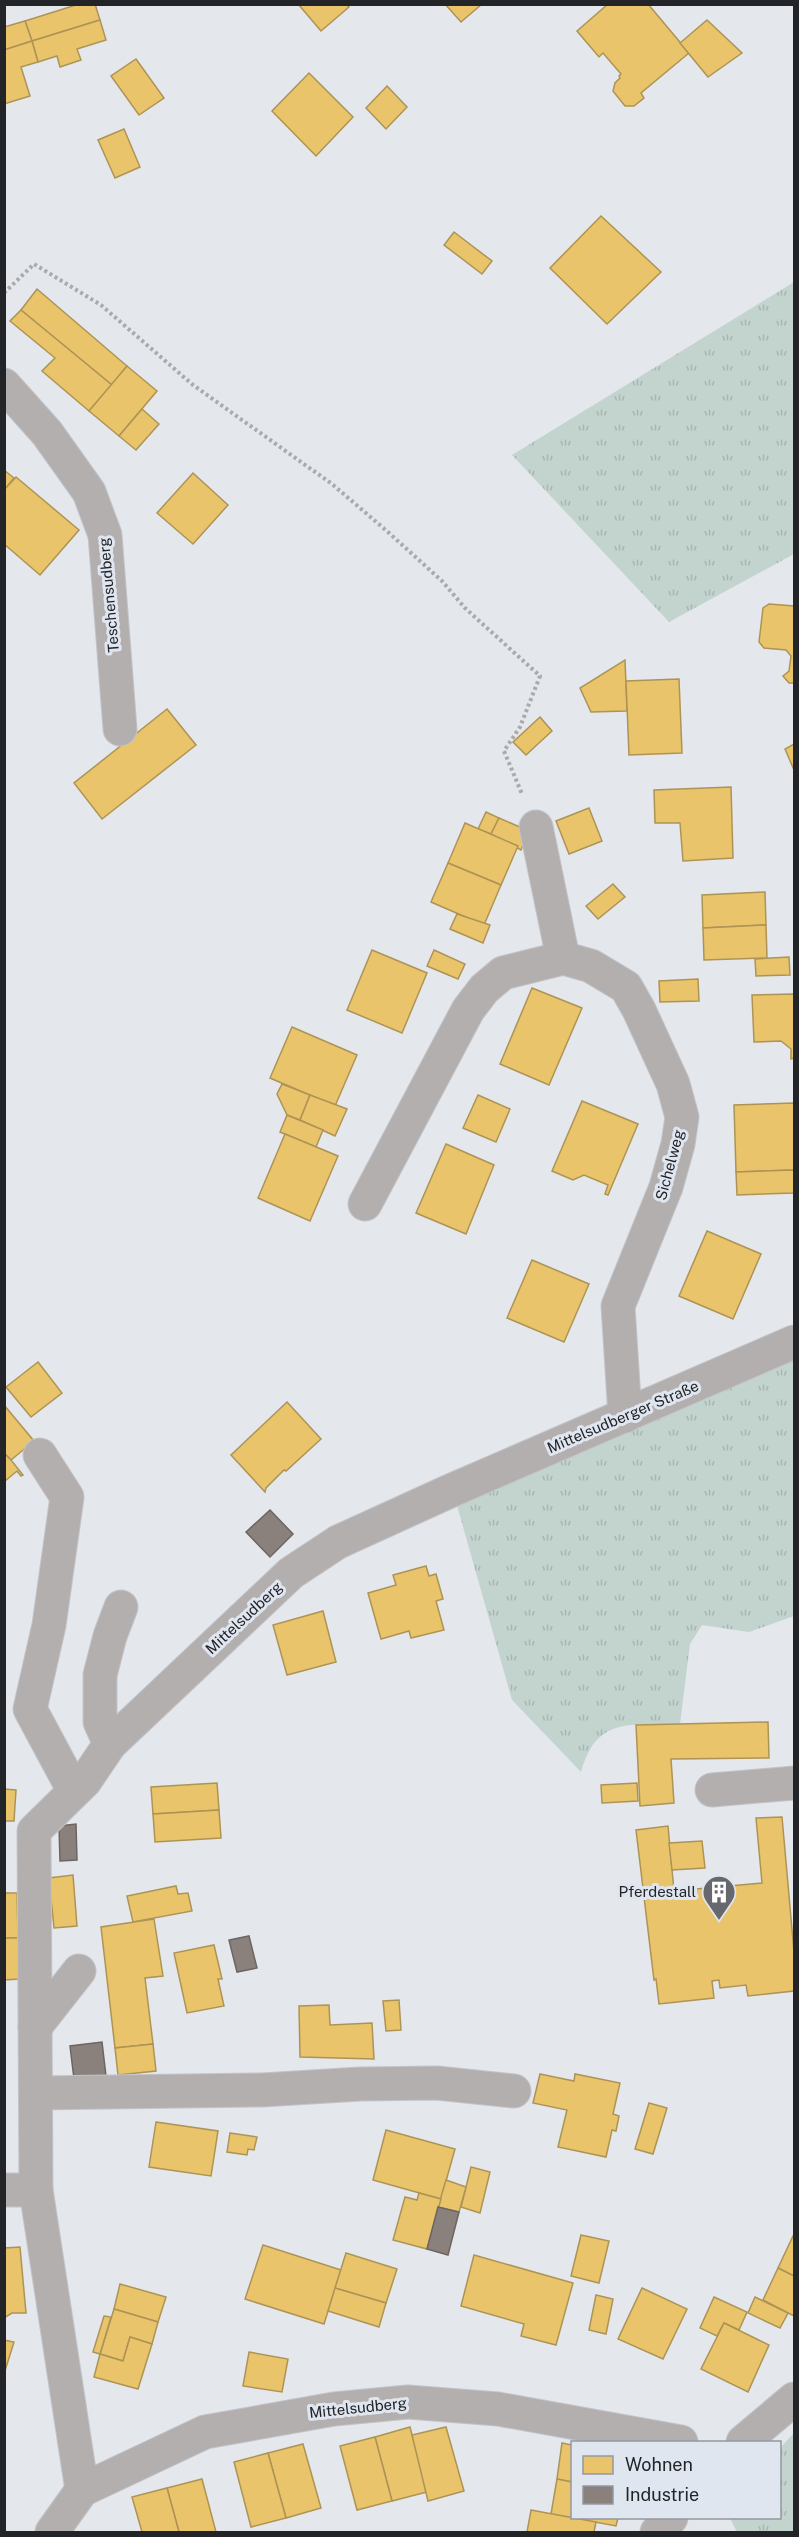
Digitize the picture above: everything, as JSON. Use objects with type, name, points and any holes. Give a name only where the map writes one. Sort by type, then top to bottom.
[{"type":"street","name":"Teschensudberg","points":[[4,385],[47,433],[89,492],[105,535],[120,729]]},
{"type":"street","points":[[365,1204],[468,1010],[484,989],[503,973],[563,958],[536,827]]},
{"type":"street","name":"Sichelweg","points":[[563,958],[591,966],[626,987],[669,1074],[682,1116],[678,1144],[666,1187],[618,1306],[625,1416]]},
{"type":"street","name":"Mittelsudberger Straße","points":[[450,1491],[795,1342]]},
{"type":"street","points":[[40,1455],[67,1497],[49,1625],[30,1709],[74,1791]]},
{"type":"street","name":"Mittelsudberg","points":[[82,2490],[20,2190],[36,2092],[34,1831],[85,1781],[111,1744],[291,1573],[338,1542],[450,1491]]},
{"type":"street","points":[[111,1744],[100,1722],[100,1675],[110,1636],[121,1607]]},
{"type":"street","points":[[712,1790],[795,1783]]},
{"type":"street","points":[[35,2027],[79,1971]]},
{"type":"street","points":[[36,2092],[262,2090],[360,2084],[426,2083],[514,2091]]},
{"type":"street","points":[[744,2441],[795,2399]]},
{"type":"street","name":"Mittelsudberg","points":[[52,2532],[82,2490],[205,2432],[334,2409],[408,2402],[498,2409],[675,2441]]},
{"type":"street","points":[[657,2532],[669,2519]]},
{"type":"path","points":[[4,293],[34,264],[101,305],[193,385],[332,484],[442,581],[465,608],[540,676],[520,727],[504,751],[536,827]]},
{"type":"green space","points":[[794,282],[794,554],[669,622],[512,455]]},
{"type":"green space","points":[[794,1356],[794,1616],[749,1632],[702,1625],[690,1644],[680,1724],[631,1725],[606,1732],[596,1741],[581,1772],[512,1700],[456,1502]]},
{"type":"green space","points":[[794,2433],[794,2532],[737,2532],[730,2519],[781,2519],[781,2447]]},
{"type":"building: Wohnen","points":[[79,4],[95,4],[100,20],[32,41],[25,21]]},
{"type":"building: Wohnen","points":[[298,4],[346,4],[349,7],[321,31]]},
{"type":"building: Wohnen","points":[[445,4],[482,4],[461,22]]},
{"type":"building: Wohnen","points":[[608,4],[648,4],[689,53],[641,93],[644,98],[634,106],[625,106],[613,91],[621,74],[603,53],[599,57],[577,31]]},
{"type":"building: Wohnen","points":[[100,20],[106,40],[77,49],[81,60],[60,67],[57,56],[38,62],[32,41]]},
{"type":"building: Wohnen","points":[[707,20],[742,53],[708,77],[680,43]]},
{"type":"building: Wohnen","points":[[25,21],[32,41],[4,50],[4,27]]},
{"type":"building: Wohnen","points":[[32,41],[38,62],[21,67],[30,96],[4,104],[4,50]]},
{"type":"building: Wohnen","points":[[136,59],[164,98],[139,115],[111,76]]},
{"type":"building: Wohnen","points":[[309,73],[353,117],[316,156],[272,111]]},
{"type":"building: Wohnen","points":[[387,86],[407,107],[386,129],[366,108]]},
{"type":"building: Wohnen","points":[[124,129],[140,167],[115,178],[98,140]]},
{"type":"building: Wohnen","points":[[601,216],[661,272],[607,324],[550,268]]},
{"type":"building: Wohnen","points":[[454,232],[492,261],[482,274],[444,245]]},
{"type":"building: Wohnen","points":[[37,289],[127,366],[112,385],[21,310]]},
{"type":"building: Wohnen","points":[[21,310],[112,385],[89,411],[42,371],[55,358],[10,321]]},
{"type":"building: Wohnen","points":[[127,366],[157,391],[119,436],[89,411]]},
{"type":"building: Wohnen","points":[[142,409],[159,424],[136,450],[119,436]]},
{"type":"building: Wohnen","points":[[4,470],[14,478],[4,490]]},
{"type":"building: Wohnen","points":[[193,473],[228,505],[193,544],[157,513]]},
{"type":"building: Wohnen","points":[[16,477],[79,530],[40,575],[4,544],[4,490]]},
{"type":"building: Wohnen","points":[[769,604],[794,606],[794,683],[789,683],[783,676],[789,671],[791,656],[786,650],[764,648],[759,642],[763,608]]},
{"type":"building: Wohnen","points":[[625,660],[627,711],[591,712],[580,688]]},
{"type":"building: Wohnen","points":[[679,679],[682,753],[629,755],[626,681]]},
{"type":"building: Wohnen","points":[[167,709],[196,745],[102,819],[74,783]]},
{"type":"building: Wohnen","points":[[540,717],[552,731],[526,755],[513,742]]},
{"type":"building: Wohnen","points":[[794,744],[794,770],[785,749]]},
{"type":"building: Wohnen","points":[[731,787],[733,858],[683,861],[680,823],[655,823],[654,790]]},
{"type":"building: Wohnen","points":[[589,808],[602,841],[569,854],[556,821]]},
{"type":"building: Wohnen","points":[[486,812],[499,818],[491,834],[478,829]]},
{"type":"building: Wohnen","points":[[499,818],[529,831],[521,850],[491,834]]},
{"type":"building: Wohnen","points":[[465,823],[518,846],[501,885],[448,863]]},
{"type":"building: Wohnen","points":[[448,863],[501,885],[484,925],[431,902]]},
{"type":"building: Wohnen","points":[[613,884],[625,897],[598,919],[586,906]]},
{"type":"building: Wohnen","points":[[765,892],[766,925],[703,928],[702,895]]},
{"type":"building: Wohnen","points":[[457,914],[490,925],[483,943],[450,929]]},
{"type":"building: Wohnen","points":[[766,925],[767,958],[704,960],[703,928]]},
{"type":"building: Wohnen","points":[[372,950],[427,973],[402,1033],[347,1010]]},
{"type":"building: Wohnen","points":[[434,950],[465,964],[458,979],[427,966]]},
{"type":"building: Wohnen","points":[[789,957],[790,975],[756,976],[755,959]]},
{"type":"building: Wohnen","points":[[698,979],[699,1001],[660,1002],[659,981]]},
{"type":"building: Wohnen","points":[[532,988],[582,1008],[549,1085],[500,1064]]},
{"type":"building: Wohnen","points":[[794,994],[794,1058],[791,1059],[791,1049],[781,1041],[754,1042],[752,995]]},
{"type":"building: Wohnen","points":[[292,1027],[357,1055],[335,1106],[270,1078]]},
{"type":"building: Wohnen","points":[[282,1084],[310,1095],[300,1120],[287,1115],[277,1094]]},
{"type":"building: Wohnen","points":[[310,1095],[347,1109],[335,1136],[300,1120]]},
{"type":"building: Wohnen","points":[[478,1095],[510,1109],[496,1142],[463,1128]]},
{"type":"building: Wohnen","points":[[582,1101],[638,1124],[608,1195],[605,1194],[608,1185],[584,1175],[573,1180],[552,1171]]},
{"type":"building: Wohnen","points":[[794,1103],[794,1170],[736,1172],[734,1105]]},
{"type":"building: Wohnen","points":[[287,1115],[323,1130],[316,1147],[280,1132]]},
{"type":"building: Wohnen","points":[[285,1134],[338,1156],[310,1221],[258,1198]]},
{"type":"building: Wohnen","points":[[446,1144],[494,1165],[466,1234],[416,1213]]},
{"type":"building: Wohnen","points":[[794,1170],[794,1193],[737,1195],[736,1172]]},
{"type":"building: Wohnen","points":[[707,1231],[761,1254],[733,1319],[679,1296]]},
{"type":"building: Wohnen","points":[[532,1260],[589,1284],[564,1342],[507,1318]]},
{"type":"building: Wohnen","points":[[38,1362],[62,1393],[31,1417],[6,1387]]},
{"type":"building: Wohnen","points":[[287,1402],[321,1439],[286,1471],[284,1470],[266,1488],[265,1492],[231,1455]]},
{"type":"building: Wohnen","points":[[4,1405],[34,1441],[11,1460],[4,1453]]},
{"type":"building: Wohnen","points":[[4,1453],[23,1475],[21,1476],[17,1471],[4,1482]]},
{"type":"building: Wohnen","points":[[426,1566],[429,1576],[436,1574],[443,1599],[436,1601],[444,1630],[411,1638],[409,1631],[381,1639],[368,1593],[396,1585],[393,1575]]},
{"type":"building: Wohnen","points":[[323,1611],[336,1662],[287,1675],[273,1625]]},
{"type":"building: Wohnen","points":[[768,1722],[769,1758],[671,1759],[674,1803],[640,1806],[636,1725]]},
{"type":"building: Wohnen","points":[[217,1783],[219,1810],[153,1814],[151,1787]]},
{"type":"building: Wohnen","points":[[637,1783],[638,1801],[602,1803],[601,1785]]},
{"type":"building: Wohnen","points":[[4,1789],[16,1790],[14,1821],[4,1821]]},
{"type":"building: Wohnen","points":[[219,1810],[221,1838],[155,1842],[153,1814]]},
{"type":"building: Wohnen","name":"Pferdestall","points":[[782,1817],[794,1952],[794,1991],[748,1996],[746,1985],[720,1988],[719,1980],[712,1981],[714,1998],[659,2004],[656,1979],[654,1980],[636,1830],[668,1826],[674,1891],[762,1883],[756,1818]]},
{"type":"building: Wohnen","points":[[702,1841],[705,1868],[672,1870],[669,1843]]},
{"type":"building: Wohnen","points":[[73,1875],[77,1926],[54,1928],[49,1878]]},
{"type":"building: Wohnen","points":[[176,1886],[178,1894],[188,1893],[192,1911],[133,1922],[127,1896]]},
{"type":"building: Wohnen","points":[[4,1893],[17,1893],[18,1938],[4,1938]]},
{"type":"building: Wohnen","points":[[154,1919],[163,1976],[145,1978],[153,2044],[115,2048],[101,1927]]},
{"type":"building: Wohnen","points":[[4,1938],[18,1938],[20,1979],[4,1980]]},
{"type":"building: Wohnen","points":[[214,1945],[222,1979],[218,1979],[224,2006],[187,2013],[174,1953]]},
{"type":"building: Wohnen","points":[[399,2000],[401,2030],[386,2031],[383,2001]]},
{"type":"building: Wohnen","points":[[329,2005],[330,2025],[372,2023],[374,2059],[300,2057],[299,2006]]},
{"type":"building: Wohnen","points":[[153,2044],[156,2071],[118,2075],[115,2048]]},
{"type":"building: Wohnen","points":[[540,2074],[574,2081],[575,2074],[620,2083],[613,2114],[619,2116],[616,2131],[612,2130],[606,2157],[558,2147],[567,2110],[533,2103]]},
{"type":"building: Wohnen","points":[[649,2103],[667,2108],[653,2154],[635,2149]]},
{"type":"building: Wohnen","points":[[156,2122],[218,2131],[211,2176],[149,2167]]},
{"type":"building: Wohnen","points":[[386,2130],[455,2149],[441,2199],[373,2180]]},
{"type":"building: Wohnen","points":[[230,2133],[257,2137],[254,2150],[248,2149],[247,2155],[227,2152]]},
{"type":"building: Wohnen","points":[[471,2167],[490,2172],[480,2213],[461,2207]]},
{"type":"building: Wohnen","points":[[446,2180],[466,2187],[459,2212],[438,2207]]},
{"type":"building: Wohnen","points":[[419,2193],[441,2199],[427,2249],[393,2240],[405,2197],[417,2200]]},
{"type":"building: Wohnen","points":[[581,2235],[609,2241],[599,2283],[571,2276]]},
{"type":"building: Wohnen","points":[[794,2236],[794,2276],[778,2268]]},
{"type":"building: Wohnen","points":[[263,2245],[341,2270],[324,2324],[245,2299]]},
{"type":"building: Wohnen","points":[[20,2247],[26,2313],[12,2313],[4,2318],[4,2248]]},
{"type":"building: Wohnen","points":[[346,2253],[397,2269],[386,2303],[335,2288]]},
{"type":"building: Wohnen","points":[[474,2255],[573,2283],[556,2345],[521,2336],[524,2324],[461,2306]]},
{"type":"building: Wohnen","points":[[778,2268],[794,2276],[794,2316],[763,2300]]},
{"type":"building: Wohnen","points":[[120,2284],[166,2297],[158,2322],[114,2309]]},
{"type":"building: Wohnen","points":[[335,2288],[386,2303],[379,2327],[328,2311]]},
{"type":"building: Wohnen","points":[[642,2288],[687,2309],[663,2359],[618,2339]]},
{"type":"building: Wohnen","points":[[596,2295],[613,2299],[606,2334],[589,2330]]},
{"type":"building: Wohnen","points":[[714,2297],[747,2312],[739,2330],[724,2323],[717,2336],[700,2328]]},
{"type":"building: Wohnen","points":[[755,2297],[788,2313],[780,2328],[748,2313]]},
{"type":"building: Wohnen","points":[[114,2309],[158,2322],[152,2344],[130,2337],[123,2361],[100,2354]]},
{"type":"building: Wohnen","points":[[104,2316],[111,2317],[100,2354],[93,2352]]},
{"type":"building: Wohnen","points":[[724,2323],[769,2345],[748,2392],[701,2369]]},
{"type":"building: Wohnen","points":[[130,2337],[152,2344],[138,2389],[94,2377],[100,2354],[123,2361]]},
{"type":"building: Wohnen","points":[[4,2340],[14,2342],[4,2374]]},
{"type":"building: Wohnen","points":[[249,2352],[288,2359],[282,2392],[243,2386]]},
{"type":"building: Wohnen","points":[[410,2427],[427,2492],[392,2501],[375,2437]]},
{"type":"building: Wohnen","points":[[446,2427],[464,2491],[428,2501],[412,2435]]},
{"type":"building: Wohnen","points":[[375,2437],[392,2501],[357,2510],[340,2446]]},
{"type":"building: Wohnen","points":[[562,2443],[571,2445],[571,2482],[557,2479]]},
{"type":"building: Wohnen","points":[[303,2444],[321,2508],[286,2518],[268,2453]]},
{"type":"building: Wohnen","points":[[268,2453],[286,2518],[251,2527],[234,2462]]},
{"type":"building: Wohnen","points":[[202,2479],[216,2532],[179,2532],[167,2488]]},
{"type":"building: Wohnen","points":[[557,2479],[571,2482],[571,2518],[551,2514]]},
{"type":"building: Wohnen","points":[[167,2488],[179,2532],[142,2532],[132,2497]]},
{"type":"building: Wohnen","points":[[531,2510],[596,2522],[594,2532],[527,2532]]},
{"type":"building: Wohnen","points":[[578,2519],[618,2519],[616,2526]]},
{"type":"building: Industrie","points":[[270,1510],[293,1534],[270,1557],[246,1532]]},
{"type":"building: Industrie","points":[[76,1824],[77,1860],[60,1861],[59,1826]]},
{"type":"building: Industrie","points":[[249,1936],[257,1968],[237,1972],[229,1940]]},
{"type":"building: Industrie","points":[[102,2042],[106,2076],[74,2079],[70,2046]]},
{"type":"building: Industrie","points":[[438,2207],[459,2212],[448,2255],[427,2249]]},
{"type":"place","name":"Pferdestall","points":[[719,1921]]}]
